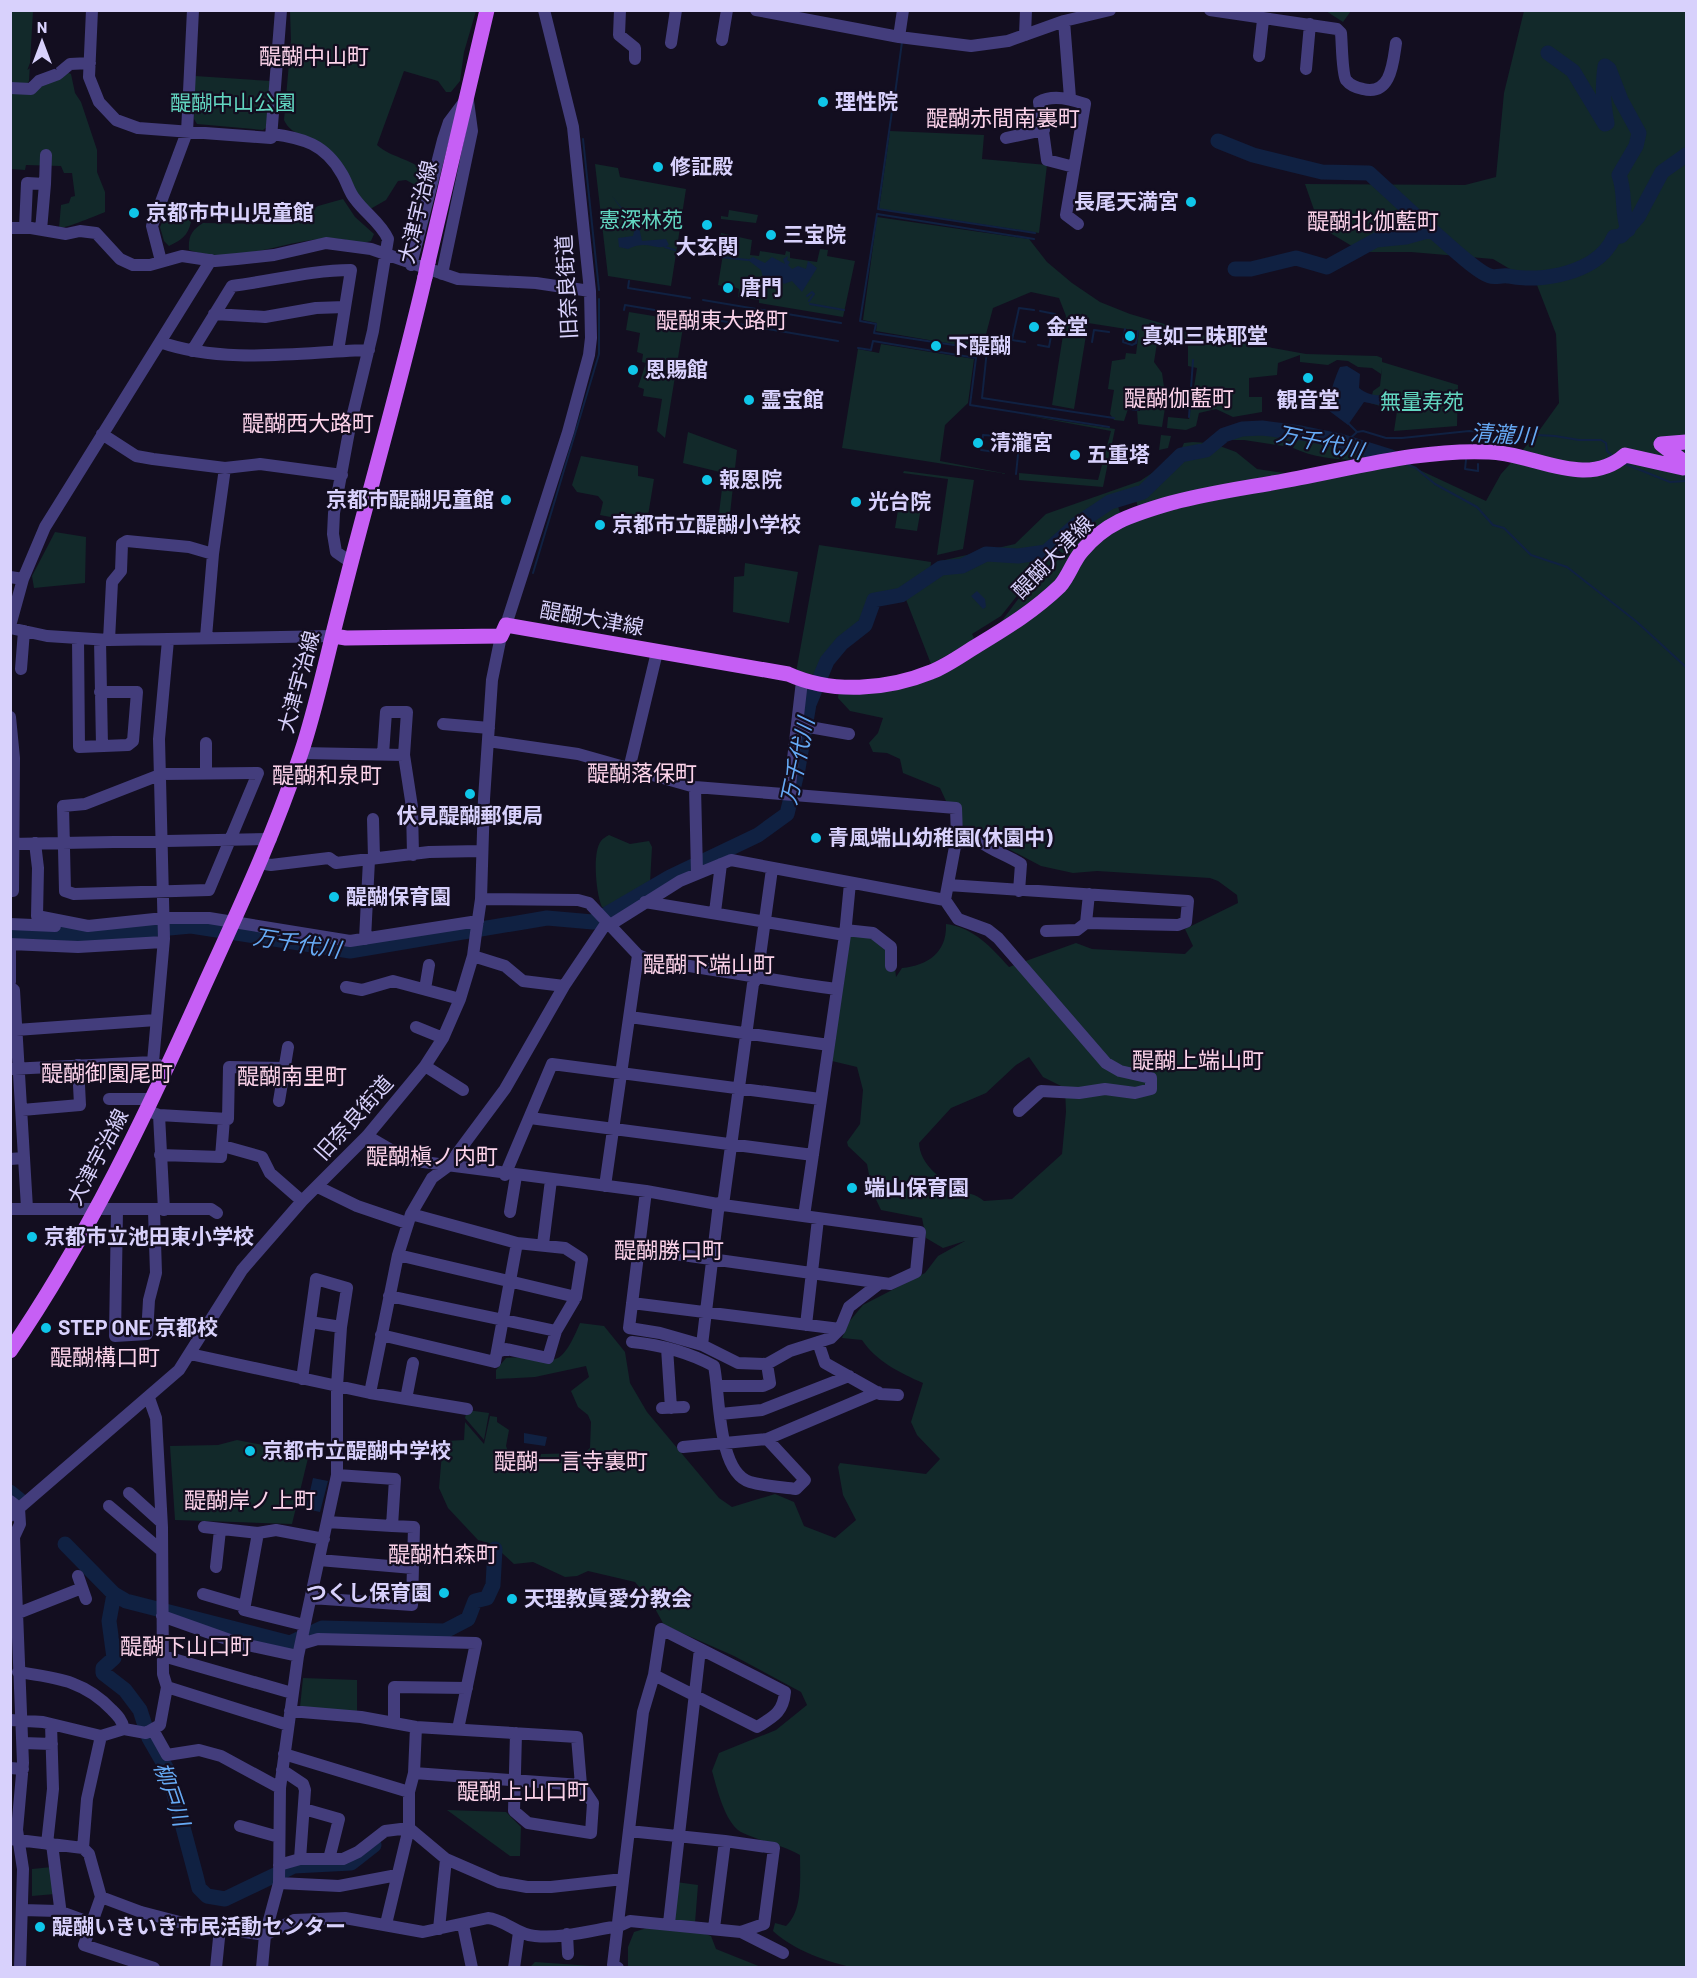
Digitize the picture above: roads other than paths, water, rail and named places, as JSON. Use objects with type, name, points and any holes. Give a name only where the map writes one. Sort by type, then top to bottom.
[{"type":"main road","name":"大津宇治線","points":[[10,1351],[152,1108],[167,1069],[271,839],[301,753],[397,395],[487,10]]},
{"type":"main road","name":"醍醐大津線","points":[[334,636],[346,638],[504,630],[788,674],[812,682],[858,688],[893,684],[932,672],[1025,617],[1062,583],[1081,552],[1091,541],[1124,517],[1174,502],[1408,457],[1457,451],[1524,456],[1570,471],[1596,470],[1625,455],[1683,468],[1683,462],[1661,444],[1686,442]]},
{"type":"street","points":[[92,10],[89,77],[99,102],[116,120],[138,129],[271,138],[276,135]]},
{"type":"street","points":[[161,261],[152,226],[187,132],[193,10]]},
{"type":"street","points":[[276,135],[281,10]]},
{"type":"street","name":"旧奈良街道","points":[[13,1508],[179,1370],[242,1270],[303,1201],[367,1136],[425,1066],[443,1038],[460,999],[473,956],[481,899],[492,680],[504,630],[589,355],[590,291],[573,128],[544,10]]},
{"type":"street","points":[[620,10],[618,33],[635,48],[635,59]]},
{"type":"street","points":[[671,43],[676,10]]},
{"type":"street","points":[[722,40],[727,10]]},
{"type":"street","points":[[756,10],[802,15],[899,37],[971,46],[998,44],[1064,21],[1110,10]]},
{"type":"street","points":[[899,37],[903,10]]},
{"type":"street","points":[[1025,35],[1026,10]]},
{"type":"street","points":[[1210,10],[1263,20],[1337,29],[1341,33],[1345,78],[1353,86],[1369,91],[1382,86],[1387,81],[1396,43]]},
{"type":"street","points":[[1259,56],[1263,20]]},
{"type":"street","points":[[1064,21],[1070,98]]},
{"type":"street","points":[[1306,69],[1310,24]]},
{"type":"street","points":[[10,88],[31,89],[39,81],[58,74],[70,64],[90,63]]},
{"type":"street","points":[[411,265],[449,122],[468,96]]},
{"type":"street","points":[[442,274],[472,131],[468,96]]},
{"type":"street","points":[[1074,167],[1047,160],[1039,102],[1047,98],[1070,98],[1085,104],[1066,215],[1078,224]]},
{"type":"street","points":[[1006,138],[1044,130]]},
{"type":"street","points":[[276,135],[316,153],[328,166],[350,207],[381,237],[388,239],[369,350],[350,426],[333,534],[336,552],[352,563]]},
{"type":"street","points":[[41,230],[46,155]]},
{"type":"street","points":[[25,228],[27,183],[45,184]]},
{"type":"street","points":[[10,228],[66,234],[80,231],[96,233],[120,259],[133,265],[150,265],[182,256],[211,260],[274,255],[326,243],[348,244],[458,279],[536,283],[590,291]]},
{"type":"street","points":[[211,260],[102,434],[17,578],[10,627],[24,631],[104,640],[334,636]]},
{"type":"street","points":[[192,351],[232,286],[276,281],[324,270],[351,270],[338,351]]},
{"type":"street","points":[[214,314],[265,317],[316,308],[345,307]]},
{"type":"street","points":[[160,342],[192,351],[229,355],[369,350]]},
{"type":"street","points":[[102,434],[136,456],[225,468],[260,464],[342,475]]},
{"type":"street","points":[[206,637],[213,554],[225,468]]},
{"type":"street","points":[[102,746],[100,692],[104,640],[112,582],[121,571],[122,544],[127,541],[144,542],[213,554]]},
{"type":"street","points":[[21,669],[24,631]]},
{"type":"street","points":[[78,638],[79,747],[128,745],[133,741],[137,692],[100,692]]},
{"type":"street","points":[[153,1062],[164,940],[162,774],[159,739],[168,640]]},
{"type":"street","points":[[629,768],[657,652]]},
{"type":"street","points":[[792,794],[812,682]]},
{"type":"street","points":[[383,754],[386,712],[407,712],[404,755],[412,807],[413,855]]},
{"type":"street","points":[[10,717],[13,891],[10,891]]},
{"type":"street","points":[[443,724],[554,749],[695,787],[956,808],[956,843],[945,900]]},
{"type":"street","points":[[803,726],[849,734]]},
{"type":"street","points":[[206,743],[206,773]]},
{"type":"street","points":[[301,753],[404,755]]},
{"type":"street","points":[[206,773],[258,773],[209,890],[74,894],[65,891],[63,806],[85,804],[162,774],[206,773]]},
{"type":"street","points":[[695,787],[697,868]]},
{"type":"street","points":[[365,939],[373,819]]},
{"type":"street","points":[[12,844],[271,839]]},
{"type":"street","points":[[956,843],[978,840],[994,853],[1007,855],[1021,864],[1019,891]]},
{"type":"street","points":[[35,843],[38,868],[37,916],[74,925]]},
{"type":"street","points":[[259,863],[271,865],[329,858],[336,863],[482,851]]},
{"type":"street","points":[[370,1393],[398,1255],[410,1219],[432,1178],[447,1167],[505,1089],[564,986],[606,920],[645,902],[697,868],[730,860],[945,900],[958,919],[988,930],[998,938],[1106,1063],[1120,1071],[1151,1078],[1153,1084],[1151,1089],[1135,1093],[1105,1089],[1079,1094],[1041,1090],[1019,1111]]},
{"type":"street","points":[[715,912],[721,864]]},
{"type":"street","points":[[702,1345],[712,1259],[732,1143],[745,1033],[753,984],[757,978],[772,869]]},
{"type":"street","points":[[804,1216],[850,883]]},
{"type":"street","points":[[948,885],[1188,901],[1186,922],[1178,925],[1086,923],[1077,930],[1046,931]]},
{"type":"street","points":[[1086,923],[1089,894]]},
{"type":"street","points":[[481,899],[578,900],[589,903],[638,955],[650,960],[836,989]]},
{"type":"street","points":[[645,902],[845,932],[873,933],[891,947],[891,966]]},
{"type":"street","points":[[10,924],[74,925],[208,918],[230,928],[324,939],[365,939],[477,927]]},
{"type":"street","points":[[10,982],[10,944],[78,947],[164,940]]},
{"type":"street","points":[[605,1186],[638,955]]},
{"type":"street","points":[[473,956],[505,966],[523,981],[564,986]]},
{"type":"street","points":[[424,989],[429,965]]},
{"type":"street","points":[[346,987],[362,990],[393,981],[460,999]]},
{"type":"street","points":[[10,987],[14,990],[15,1069],[27,1208]]},
{"type":"street","points":[[630,1017],[829,1045]]},
{"type":"street","points":[[14,1028],[156,1020]]},
{"type":"street","points":[[416,1027],[443,1038]]},
{"type":"street","points":[[279,1101],[288,1047]]},
{"type":"street","points":[[15,1069],[153,1062],[167,1069]]},
{"type":"street","points":[[510,1212],[510,1175],[552,1064],[820,1099]]},
{"type":"street","points":[[18,1113],[80,1105],[78,1065]]},
{"type":"street","points":[[425,1066],[463,1090]]},
{"type":"street","points":[[109,1099],[228,1119],[229,1067],[285,1068]]},
{"type":"street","points":[[117,1210],[115,1336],[147,1334],[149,1300],[156,1273],[159,1210],[160,1155],[152,1108]]},
{"type":"street","points":[[530,1118],[813,1155]]},
{"type":"street","points":[[160,1155],[221,1157],[224,1119]]},
{"type":"street","points":[[367,1136],[408,1160],[447,1167],[646,1191],[920,1233],[916,1272],[890,1284],[639,1249]]},
{"type":"street","points":[[223,1146],[262,1157],[273,1176],[303,1201]]},
{"type":"street","points":[[10,1159],[24,1158]]},
{"type":"street","points":[[543,1244],[551,1180]]},
{"type":"street","points":[[318,1187],[378,1214],[517,1243],[565,1248],[582,1258],[576,1297],[556,1331],[548,1358],[506,1349],[498,1352]]},
{"type":"street","points":[[646,1191],[629,1328],[660,1333],[702,1345],[738,1363],[767,1364],[790,1351],[831,1338],[840,1329],[849,1307],[880,1283]]},
{"type":"street","points":[[10,1209],[211,1209],[217,1213]]},
{"type":"street","points":[[806,1325],[818,1219]]},
{"type":"street","points":[[381,1335],[495,1362],[517,1243]]},
{"type":"street","points":[[398,1255],[576,1297]]},
{"type":"street","points":[[262,1968],[265,1935],[279,1883],[280,1788],[292,1694],[304,1625],[337,1474],[336,1386],[347,1288],[316,1279],[302,1379]]},
{"type":"street","points":[[389,1296],[556,1331]]},
{"type":"street","points":[[632,1303],[840,1329]]},
{"type":"street","points":[[310,1322],[341,1327]]},
{"type":"street","points":[[632,1342],[667,1348],[694,1356],[714,1366],[723,1443],[734,1469],[747,1482],[796,1489],[805,1480],[767,1439]]},
{"type":"street","points":[[818,1342],[825,1363],[878,1392],[898,1395]]},
{"type":"street","points":[[667,1348],[667,1408],[684,1407]]},
{"type":"street","points":[[190,1354],[370,1393],[467,1409]]},
{"type":"street","points":[[406,1399],[413,1363]]},
{"type":"street","points":[[718,1386],[763,1386],[770,1383],[767,1364]]},
{"type":"street","points":[[720,1414],[762,1410],[849,1376]]},
{"type":"street","points":[[683,1447],[767,1439],[878,1392]]},
{"type":"street","points":[[15,1719],[51,1724],[101,1736],[124,1729],[146,1733],[160,1725],[167,1687],[162,1656],[161,1522],[156,1418],[148,1398]]},
{"type":"street","points":[[337,1474],[395,1479],[392,1526]]},
{"type":"street","points":[[129,1493],[161,1522]]},
{"type":"street","points":[[109,1506],[162,1551]]},
{"type":"street","points":[[13,1508],[20,1524],[14,1537],[18,1672],[15,1719],[22,1743],[17,1768],[17,1830],[14,1839],[22,1869],[18,1915],[20,1968]]},
{"type":"street","points":[[311,1598],[412,1605],[414,1527],[327,1522]]},
{"type":"street","points":[[204,1527],[258,1533],[276,1530],[324,1539]]},
{"type":"street","points":[[216,1567],[220,1530]]},
{"type":"street","points":[[258,1533],[244,1610],[304,1625]]},
{"type":"street","points":[[319,1560],[413,1568]]},
{"type":"street","points":[[16,1614],[82,1588]]},
{"type":"street","points":[[203,1594],[244,1606]]},
{"type":"street","points":[[162,1610],[238,1642],[300,1647],[318,1639],[476,1643],[458,1729]]},
{"type":"street","points":[[618,1968],[613,1965],[643,1712],[654,1675],[661,1629],[785,1692],[784,1704],[781,1712],[757,1727],[654,1675]]},
{"type":"street","points":[[669,1923],[700,1649]]},
{"type":"street","points":[[162,1656],[292,1694]]},
{"type":"street","points":[[18,1672],[60,1678],[90,1689],[122,1721],[124,1729]]},
{"type":"street","points":[[167,1687],[288,1725]]},
{"type":"street","points":[[394,1723],[394,1687],[467,1688]]},
{"type":"street","points":[[290,1711],[416,1727],[458,1729],[577,1737],[581,1785],[593,1803],[591,1833],[528,1823],[514,1811],[516,1733]]},
{"type":"street","points":[[51,1724],[53,1789],[50,1844],[60,1903],[57,1911]]},
{"type":"street","points":[[386,1924],[409,1828],[409,1792],[414,1773],[416,1727]]},
{"type":"street","points":[[153,1730],[167,1755],[199,1750],[221,1756],[280,1788]]},
{"type":"street","points":[[83,1848],[87,1799],[101,1736]]},
{"type":"street","points":[[22,1743],[52,1744]]},
{"type":"street","points":[[284,1754],[409,1792]]},
{"type":"street","points":[[282,1770],[303,1785],[304,1809],[300,1859]]},
{"type":"street","points":[[414,1773],[581,1785]]},
{"type":"street","points":[[304,1809],[339,1819],[329,1859]]},
{"type":"street","points":[[240,1826],[279,1837]]},
{"type":"street","points":[[279,1865],[300,1859],[343,1859],[358,1852],[385,1831],[409,1828],[446,1859],[499,1882],[527,1887],[623,1879]]},
{"type":"street","points":[[629,1831],[774,1848],[764,1924],[741,1932]]},
{"type":"street","points":[[14,1839],[83,1848],[89,1854],[101,1897],[84,1945],[120,1963],[154,1968]]},
{"type":"street","points":[[714,1928],[725,1841]]},
{"type":"street","points":[[439,1929],[446,1859]]},
{"type":"street","points":[[279,1883],[339,1886],[398,1875]]},
{"type":"street","points":[[101,1897],[141,1912],[187,1924],[265,1935],[294,1920],[345,1918],[386,1924],[414,1932],[464,1925],[488,1918],[496,1919],[519,1932],[535,1936],[619,1926],[630,1921],[669,1923],[741,1932],[783,1953]]},
{"type":"street","points":[[18,1915],[57,1911],[91,1923]]},
{"type":"street","points":[[464,1925],[472,1968]]},
{"type":"street","points":[[216,1968],[220,1928]]},
{"type":"street","points":[[514,1968],[519,1932]]},
{"type":"street","points":[[567,1934],[567,1954]]},
{"type":"water","points":[[612,196],[631,219],[638,222],[642,241],[666,239],[669,245],[659,247],[641,245],[628,249],[619,247],[618,238],[633,236],[635,228]]},
{"type":"water","points":[[788,256],[787,260],[790,262],[788,265],[792,269],[798,266],[806,269],[808,261],[817,268],[802,292],[792,281],[784,284],[781,280],[780,283],[771,286],[767,283],[766,289],[761,270],[748,260],[753,257],[765,263],[772,257],[785,264],[783,259]]},
{"type":"water","points":[[1347,366],[1360,374],[1359,388],[1375,395],[1391,393],[1396,395],[1395,404],[1389,407],[1364,402],[1348,425],[1328,410],[1338,371],[1340,367]]},
{"type":"water","points":[[977,591],[985,599],[986,607],[983,609],[971,596]]},
{"type":"water","points":[[524,1433],[547,1437],[545,1446],[524,1443]]},
{"type":"water","points":[[313,1478],[328,1481],[320,1512],[306,1509]]},
{"type":"waterway","points":[[893,109],[902,42]]},
{"type":"waterway","points":[[1548,53],[1573,71],[1605,124],[1607,123],[1603,81],[1605,66],[1609,69],[1621,100],[1639,133],[1636,146],[1619,175],[1628,230]]},
{"type":"waterway","points":[[892,111],[878,209],[1035,233]]},
{"type":"waterway","points":[[583,139],[599,290]]},
{"type":"waterway","points":[[1218,141],[1253,155],[1322,172],[1369,173],[1477,269],[1492,277],[1521,278],[1568,273],[1596,259],[1614,237],[1621,236],[1638,217],[1662,172],[1686,155]]},
{"type":"waterway","points":[[1034,239],[877,214],[860,321],[876,324],[874,333],[987,350],[982,398],[1114,418]]},
{"type":"waterway","points":[[1235,269],[1251,269],[1296,258],[1327,267],[1376,240],[1406,237],[1431,230]]},
{"type":"waterway","points":[[665,247],[675,250]]},
{"type":"waterway","points":[[720,257],[748,260]]},
{"type":"waterway","points":[[629,281],[628,288],[690,298]]},
{"type":"waterway","points":[[807,296],[812,292],[814,294],[809,301]]},
{"type":"waterway","points":[[533,573],[599,354],[599,299]]},
{"type":"waterway","points":[[703,300],[841,323]]},
{"type":"waterway","points":[[810,304],[844,310]]},
{"type":"waterway","points":[[624,310],[625,305],[690,316]]},
{"type":"waterway","points":[[1025,342],[1012,340],[1019,308],[1034,310]]},
{"type":"waterway","points":[[1038,345],[1049,347],[1055,314],[1040,311]]},
{"type":"waterway","points":[[698,317],[838,341]]},
{"type":"waterway","points":[[1125,329],[1123,342],[1132,345],[1136,343],[1138,331]]},
{"type":"waterway","points":[[1092,342],[1094,330],[1109,332]]},
{"type":"waterway","points":[[858,348],[871,350],[873,341],[976,358],[970,405],[1109,427]]},
{"type":"waterway","points":[[1189,417],[1193,360]]},
{"type":"waterway","points":[[1135,394],[1143,402],[1135,410],[1127,402],[1135,394]]},
{"type":"waterway","points":[[1399,400],[1451,395]]},
{"type":"waterway","points":[[1349,424],[1357,432]]},
{"type":"waterway","name":"万千代川","points":[[10,931],[94,935],[191,926],[350,951],[547,918],[593,922],[670,877],[758,835],[787,814],[798,769],[809,704],[827,661],[842,643],[865,625],[874,600],[901,595],[941,568],[962,566],[986,554],[1018,556],[1046,552],[1077,524],[1110,502],[1143,492],[1181,455],[1206,450],[1224,435],[1242,429],[1262,428],[1301,433],[1340,441],[1391,457]]},
{"type":"waterway","name":"清瀧川","points":[[1345,443],[1357,432],[1363,431],[1386,438],[1469,431],[1601,440],[1606,443],[1607,451],[1614,457]]},
{"type":"waterway","points":[[983,435],[997,436],[995,452],[981,450],[983,435]]},
{"type":"waterway","points":[[1016,474],[1019,445],[1022,446]]},
{"type":"waterway","points":[[1466,460],[1465,469],[1478,471],[1478,464]]},
{"type":"waterway","name":"清瀧川","points":[[1623,463],[1670,482],[1686,481]]},
{"type":"waterway","points":[[1407,464],[1416,468],[1435,484],[1477,507],[1493,525],[1504,528],[1531,555],[1567,567],[1637,622],[1686,667]]},
{"type":"waterway","name":"柳戸川","points":[[10,1492],[21,1501]]},
{"type":"waterway","name":"柳戸川","points":[[65,1544],[114,1594],[109,1621],[114,1658],[103,1668],[103,1673],[125,1690],[140,1710],[149,1738],[168,1771],[199,1888],[207,1896],[225,1899],[294,1866],[351,1863],[374,1845]]},
{"type":"waterway","points":[[114,1594],[126,1601],[290,1643],[322,1628],[445,1631],[468,1619],[475,1601],[487,1598],[493,1585],[495,1549]]},
{"type":"place","name":"理性院","points":[[823,102]]},
{"type":"place","name":"修証殿","points":[[658,167]]},
{"type":"place","name":"長尾天満宮","points":[[1191,202]]},
{"type":"place","name":"京都市中山児童館","points":[[134,213]]},
{"type":"place","name":"大玄関","points":[[707,225]]},
{"type":"place","name":"三宝院","points":[[771,235]]},
{"type":"place","name":"唐門","points":[[728,288]]},
{"type":"place","name":"金堂","points":[[1034,327]]},
{"type":"place","name":"真如三昧耶堂","points":[[1130,336]]},
{"type":"place","name":"下醍醐","points":[[936,346]]},
{"type":"place","name":"恩賜館","points":[[633,370]]},
{"type":"place","name":"観音堂","points":[[1308,378]]},
{"type":"place","name":"霊宝館","points":[[749,400]]},
{"type":"place","name":"清瀧宮","points":[[978,443]]},
{"type":"place","name":"五重塔","points":[[1075,455]]},
{"type":"place","name":"報恩院","points":[[707,480]]},
{"type":"place","name":"京都市醍醐児童館","points":[[506,500]]},
{"type":"place","name":"光台院","points":[[856,502]]},
{"type":"place","name":"京都市立醍醐小学校","points":[[600,525]]},
{"type":"place","name":"伏見醍醐郵便局","points":[[470,794]]},
{"type":"place","name":"青風端山幼稚園(休園中)","points":[[816,838]]},
{"type":"place","name":"醍醐保育園","points":[[334,897]]},
{"type":"place","name":"端山保育園","points":[[852,1188]]},
{"type":"place","name":"京都市立池田東小学校","points":[[32,1237]]},
{"type":"place","name":"STEP ONE 京都校","points":[[46,1328]]},
{"type":"place","name":"京都市立醍醐中学校","points":[[250,1451]]},
{"type":"place","name":"つくし保育園","points":[[444,1593]]},
{"type":"place","name":"天理教眞愛分教会","points":[[512,1599]]},
{"type":"place","name":"醍醐いきいき市民活動センター","points":[[40,1927]]},
{"type":"district","name":"醍醐中山町","points":[[314,56]]},
{"type":"district","name":"醍醐赤間南裏町","points":[[1003,118]]},
{"type":"district","name":"醍醐北伽藍町","points":[[1373,221]]},
{"type":"district","name":"醍醐東大路町","points":[[722,320]]},
{"type":"district","name":"醍醐伽藍町","points":[[1179,398]]},
{"type":"district","name":"醍醐西大路町","points":[[308,423]]},
{"type":"district","name":"醍醐落保町","points":[[642,773]]},
{"type":"district","name":"醍醐和泉町","points":[[327,775]]},
{"type":"district","name":"醍醐下端山町","points":[[709,964]]},
{"type":"district","name":"醍醐上端山町","points":[[1198,1060]]},
{"type":"district","name":"醍醐御園尾町","points":[[107,1073]]},
{"type":"district","name":"醍醐南里町","points":[[292,1076]]},
{"type":"district","name":"醍醐槇ノ内町","points":[[432,1156]]},
{"type":"district","name":"醍醐勝口町","points":[[669,1250]]},
{"type":"district","name":"醍醐構口町","points":[[105,1357]]},
{"type":"district","name":"醍醐一言寺裏町","points":[[571,1461]]},
{"type":"district","name":"醍醐岸ノ上町","points":[[250,1500]]},
{"type":"district","name":"醍醐柏森町","points":[[443,1554]]},
{"type":"district","name":"醍醐下山口町","points":[[186,1646]]},
{"type":"district","name":"醍醐上山口町","points":[[523,1791]]},
{"type":"park label","name":"醍醐中山公園","points":[[233,103]]},
{"type":"park label","name":"憲深林苑","points":[[641,220]]},
{"type":"park label","name":"無量寿苑","points":[[1422,402]]}]
